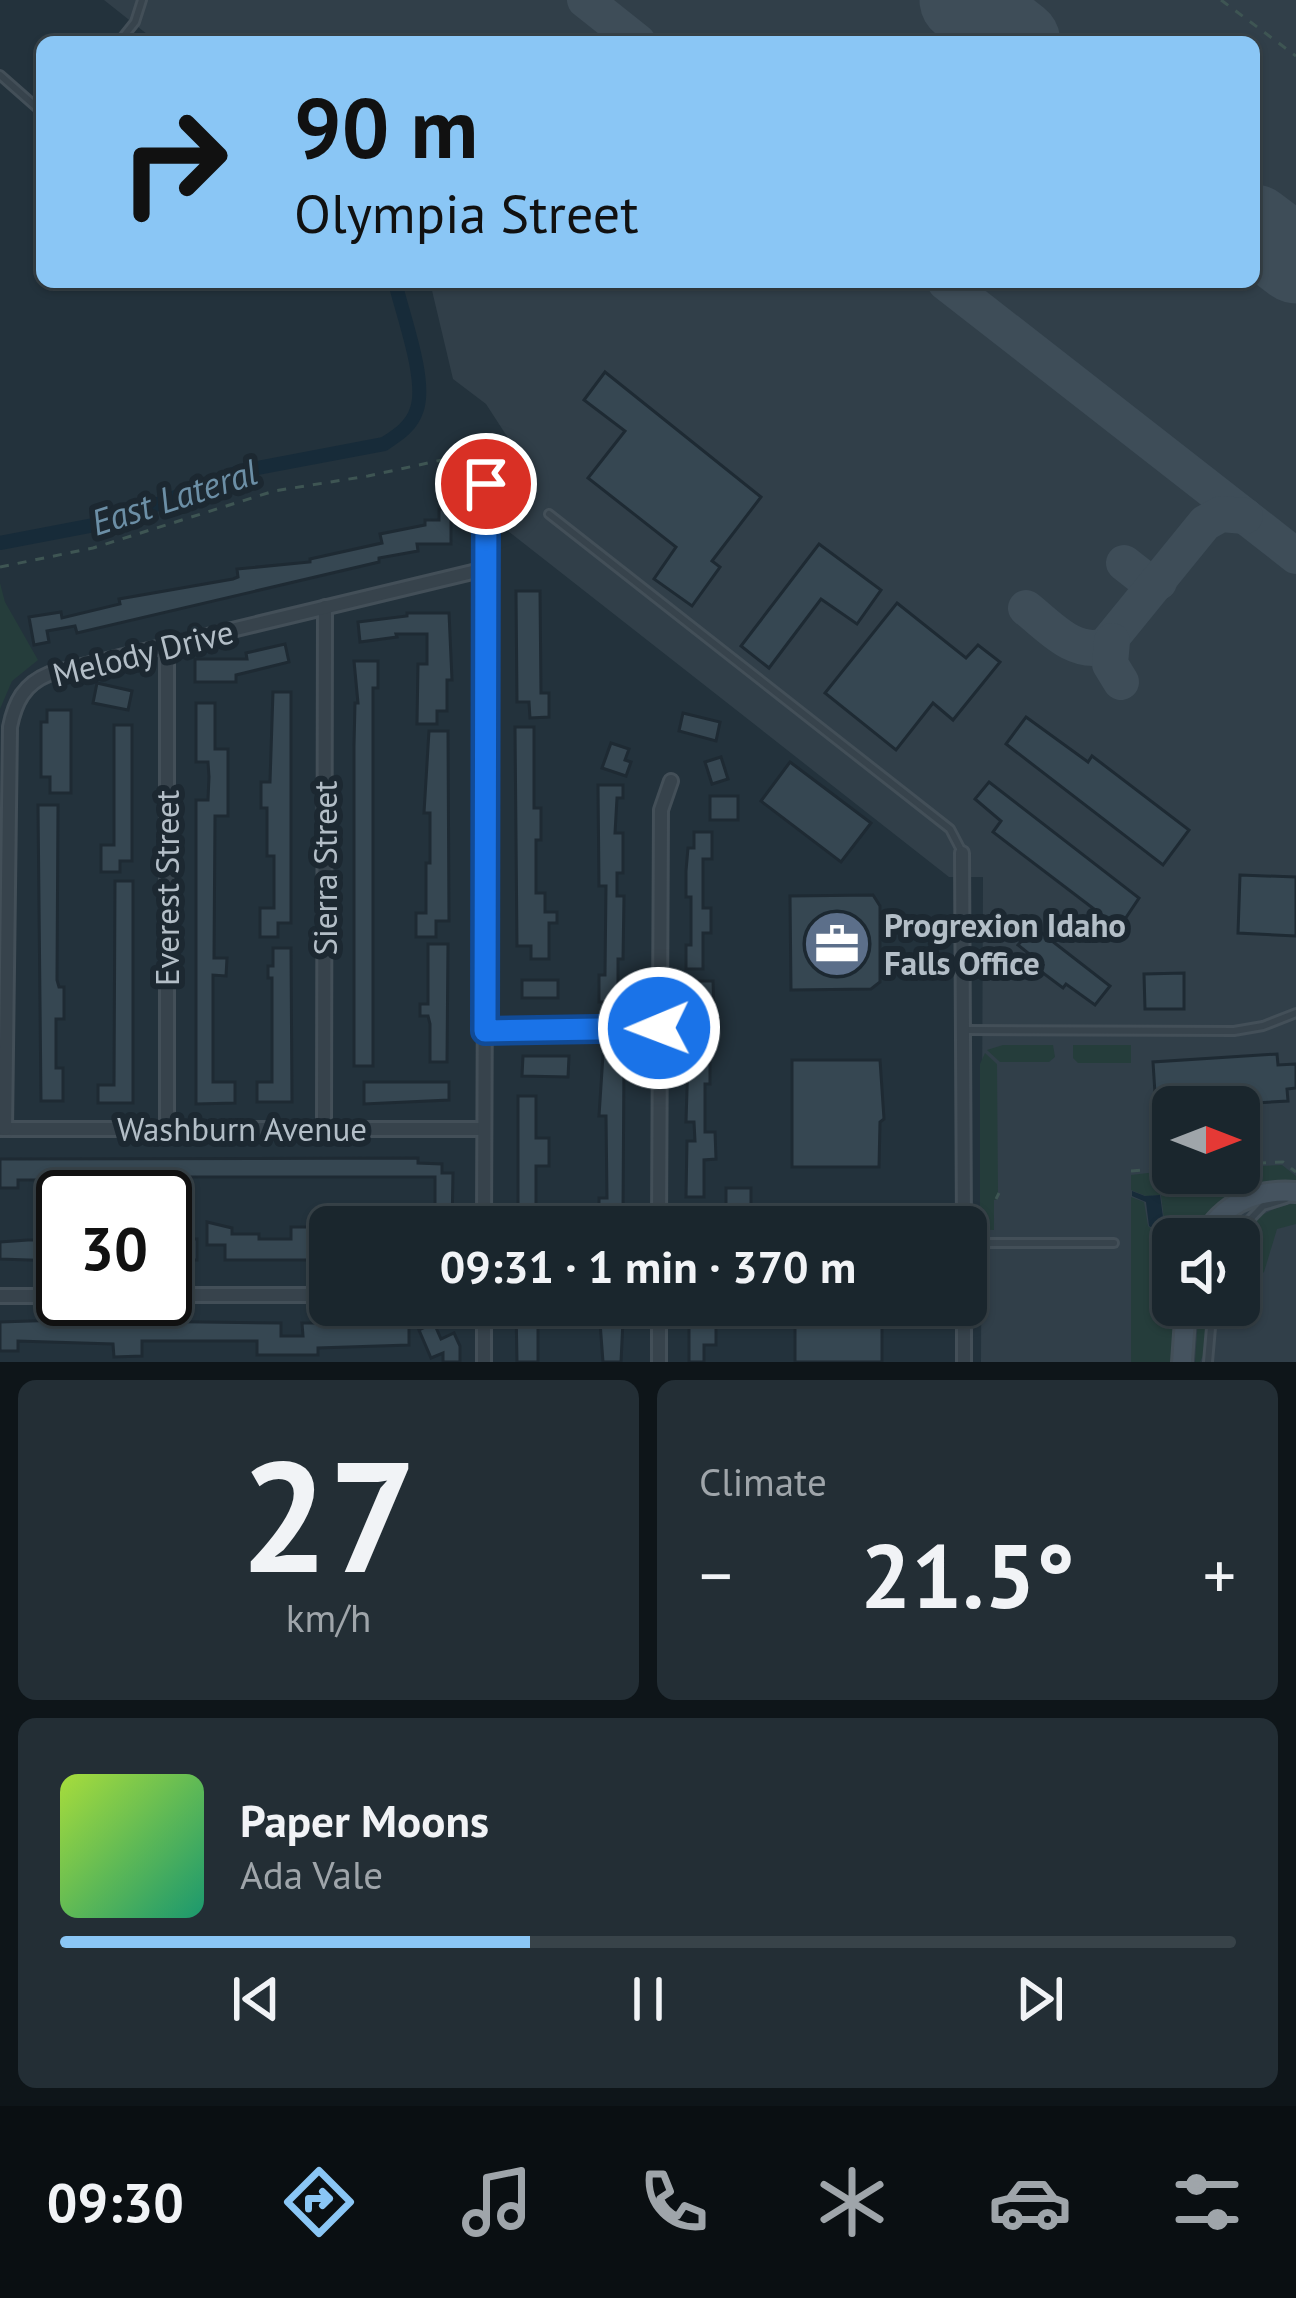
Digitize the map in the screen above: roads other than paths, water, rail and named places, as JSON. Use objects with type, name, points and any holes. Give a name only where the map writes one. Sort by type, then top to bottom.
[{"type":"main road","points":[[1217,1218],[1240,1200],[1266,1192],[1296,1195]]},
{"type":"main road","points":[[1182,1362],[1185,1326]]},
{"type":"street","points":[[484,1206],[487,458]]},
{"type":"street","name":"Melody Drive","points":[[2,1129],[7,804],[14,710],[19,698],[38,678],[485,568]]},
{"type":"street","name":"Sierra Street","points":[[324,1128],[326,607]]},
{"type":"street","name":"Everest Street","points":[[166,647],[167,1128]]},
{"type":"street","points":[[659,1206],[662,810],[671,781]]},
{"type":"street","points":[[962,854],[964,1206]]},
{"type":"street","points":[[485,1031],[659,1028]]},
{"type":"street","name":"Washburn Avenue","points":[[2,1129],[484,1129]]},
{"type":"street","points":[[192,1295],[309,1295]]},
{"type":"street","points":[[0,1296],[36,1296]]},
{"type":"street","points":[[484,1326],[484,1362]]},
{"type":"street","points":[[659,1326],[659,1362]]},
{"type":"street","points":[[964,1326],[964,1362]]},
{"type":"lane","points":[[124,36],[135,22],[142,0]]},
{"type":"lane","points":[[0,74],[36,107]]},
{"type":"lane","points":[[549,514],[950,829],[962,854]]},
{"type":"lane","points":[[963,1030],[1234,1031],[1263,1026],[1296,1012]]},
{"type":"lane","points":[[1251,1218],[1263,1206],[1296,1195]]},
{"type":"lane","points":[[987,1244],[1114,1243]]},
{"type":"lane","points":[[1208,1362],[1211,1326]]},
{"type":"waterway","name":"East Lateral","points":[[0,543],[115,521],[241,471],[389,441],[412,420],[419,396],[397,288]]},
{"type":"place","name":"Progrexion Idaho Falls Office","points":[[837,944]]}]
